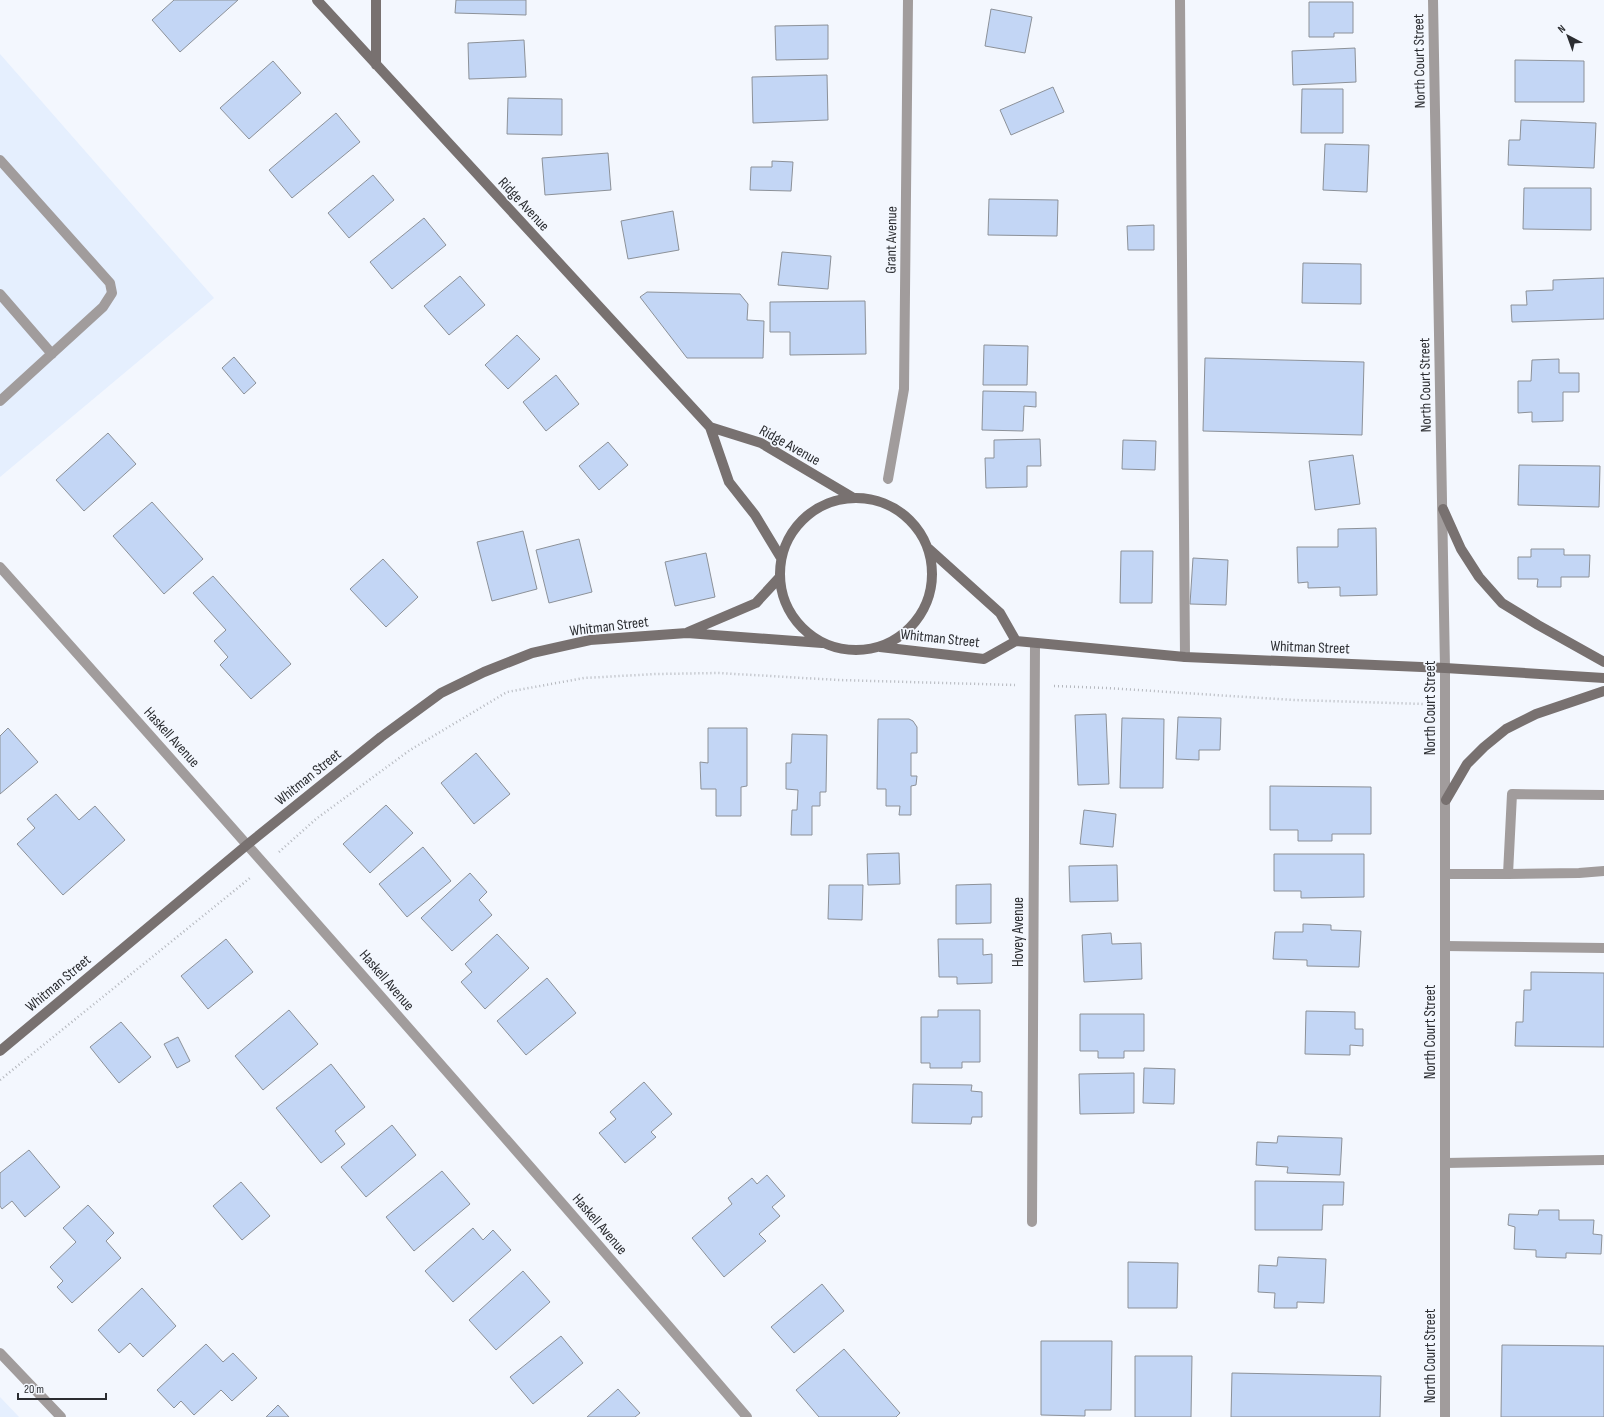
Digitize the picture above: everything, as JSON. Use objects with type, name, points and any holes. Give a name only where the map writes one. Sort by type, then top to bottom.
[{"type":"main road","name":"Ridge Avenue","points":[[317,0],[710,427],[729,482],[755,515],[781,558]]},
{"type":"main road","points":[[376,0],[376,65]]},
{"type":"main road","name":"Ridge Avenue","points":[[710,427],[761,443],[852,497]]},
{"type":"main road","points":[[852,497],[872,499],[891,505],[907,516],[920,532],[929,549],[933,569],[932,589],[925,608],[914,625],[898,638],[880,647],[854,650],[840,649],[822,643],[805,631],[792,616],[783,598],[779,578],[781,558],[787,540],[799,523],[809,514],[832,501],[852,497]]},
{"type":"main road","points":[[1442,510],[1465,555],[1479,577],[1502,603],[1604,662]]},
{"type":"main road","points":[[929,549],[1000,613],[1016,641]]},
{"type":"main road","name":"Whitman Street","points":[[687,633],[756,603],[779,578]]},
{"type":"main road","name":"Whitman Street","points":[[0,1051],[248,844],[381,737],[441,693],[484,672],[532,653],[590,640],[687,633],[822,643]]},
{"type":"main road","name":"Whitman Street","points":[[880,647],[984,659],[1016,641],[1185,657],[1445,668],[1604,678]]},
{"type":"main road","points":[[1446,800],[1466,764],[1506,729],[1536,714],[1604,691]]},
{"type":"street","name":"Grant Avenue","points":[[888,479],[904,389],[908,0]]},
{"type":"street","points":[[1180,0],[1185,657]]},
{"type":"street","name":"North Court Street","points":[[1433,0],[1445,668],[1445,1417]]},
{"type":"street","points":[[0,160],[110,283],[112,293],[103,307],[0,401]]},
{"type":"street","points":[[0,294],[52,354]]},
{"type":"street","name":"Haskell Avenue","points":[[0,567],[248,844],[622,1271],[747,1417]]},
{"type":"street","name":"Hovey Avenue","points":[[1032,1222],[1035,643]]},
{"type":"street","points":[[1508,874],[1512,794],[1604,795]]},
{"type":"street","points":[[1445,874],[1579,874],[1604,871]]},
{"type":"street","points":[[1445,946],[1604,948]]},
{"type":"street","points":[[1445,1163],[1604,1160]]},
{"type":"street","points":[[0,1353],[61,1417]]},
{"type":"path","points":[[0,1080],[266,865],[316,819],[410,750],[507,692],[584,678],[656,674],[719,673],[838,680],[1114,688],[1294,700],[1445,704]]},
{"type":"shaded area","points":[[0,54],[214,298],[0,477]]},
{"type":"shaded area","points":[[0,1397],[19,1417],[0,1417]]},
{"type":"building","points":[[174,0],[238,0],[180,52],[152,20]]},
{"type":"building","points":[[456,0],[526,0],[526,15],[455,13]]},
{"type":"building","points":[[1309,2],[1353,2],[1353,33],[1334,33],[1334,37],[1309,37]]},
{"type":"building","points":[[991,9],[1032,17],[1025,53],[985,46]]},
{"type":"building","points":[[828,25],[828,59],[776,60],[775,26]]},
{"type":"building","points":[[524,40],[526,77],[469,79],[468,43]]},
{"type":"building","points":[[1355,48],[1356,82],[1293,85],[1292,51]]},
{"type":"building","points":[[1515,60],[1584,61],[1584,102],[1515,102]]},
{"type":"building","points":[[273,61],[301,93],[249,139],[220,108]]},
{"type":"building","points":[[827,75],[828,120],[753,123],[752,77]]},
{"type":"building","points":[[1053,87],[1064,112],[1011,135],[1000,110]]},
{"type":"building","points":[[1302,89],[1343,89],[1343,133],[1301,133]]},
{"type":"building","points":[[508,98],[562,99],[562,135],[507,134]]},
{"type":"building","points":[[336,113],[360,142],[292,198],[269,170]]},
{"type":"building","points":[[1521,120],[1596,123],[1594,168],[1508,165],[1509,140],[1520,140]]},
{"type":"building","points":[[1325,144],[1369,145],[1367,192],[1323,190]]},
{"type":"building","points":[[608,153],[611,190],[545,195],[542,158]]},
{"type":"building","points":[[772,161],[793,162],[791,191],[750,190],[751,167],[772,167]]},
{"type":"building","points":[[373,175],[394,200],[349,238],[328,213]]},
{"type":"building","points":[[1524,188],[1591,188],[1591,230],[1523,229]]},
{"type":"building","points":[[989,199],[1058,200],[1057,236],[988,235]]},
{"type":"building","points":[[673,211],[679,250],[628,259],[621,221]]},
{"type":"building","points":[[424,218],[446,245],[392,289],[370,262]]},
{"type":"building","points":[[1154,225],[1154,250],[1128,250],[1127,226]]},
{"type":"building","points":[[782,252],[831,256],[828,289],[778,285]]},
{"type":"building","points":[[1303,263],[1361,264],[1361,304],[1302,303]]},
{"type":"building","points":[[460,276],[485,305],[449,335],[424,306]]},
{"type":"building","points":[[1604,278],[1604,319],[1512,322],[1511,305],[1527,305],[1526,291],[1553,290],[1553,280]]},
{"type":"building","points":[[647,292],[740,294],[748,304],[747,320],[764,321],[763,358],[687,358],[640,297]]},
{"type":"building","points":[[865,301],[866,354],[790,355],[790,332],[770,332],[770,302]]},
{"type":"building","points":[[517,335],[540,359],[508,389],[485,365]]},
{"type":"building","points":[[984,345],[1028,346],[1027,385],[983,385]]},
{"type":"building","points":[[234,357],[256,383],[244,394],[222,368]]},
{"type":"building","points":[[1205,358],[1364,362],[1362,435],[1203,431]]},
{"type":"building","points":[[1559,359],[1559,373],[1579,373],[1579,392],[1563,392],[1563,421],[1532,422],[1532,412],[1518,413],[1518,381],[1531,381],[1532,360]]},
{"type":"building","points":[[556,375],[579,404],[546,431],[523,402]]},
{"type":"building","points":[[983,391],[1036,392],[1036,407],[1024,406],[1023,431],[982,430]]},
{"type":"building","points":[[108,433],[136,464],[84,511],[56,480]]},
{"type":"building","points":[[1040,439],[1041,466],[1027,466],[1027,487],[986,488],[985,458],[994,458],[994,440]]},
{"type":"building","points":[[1123,440],[1156,441],[1155,470],[1122,469]]},
{"type":"building","points":[[608,442],[628,465],[599,490],[579,466]]},
{"type":"building","points":[[1353,455],[1360,504],[1315,510],[1309,461]]},
{"type":"building","points":[[1519,465],[1600,466],[1599,507],[1518,505]]},
{"type":"building","points":[[152,502],[203,559],[164,594],[113,536]]},
{"type":"building","points":[[1376,528],[1377,595],[1340,596],[1340,587],[1308,588],[1308,582],[1298,583],[1297,547],[1338,547],[1338,529]]},
{"type":"building","points":[[523,531],[537,589],[492,601],[477,542]]},
{"type":"building","points":[[579,539],[592,592],[549,603],[536,550]]},
{"type":"building","points":[[1531,549],[1564,549],[1564,555],[1590,555],[1589,577],[1561,577],[1561,587],[1537,587],[1538,579],[1518,579],[1518,557],[1531,557]]},
{"type":"building","points":[[1121,551],[1153,551],[1152,603],[1120,603]]},
{"type":"building","points":[[706,553],[715,597],[675,606],[665,562]]},
{"type":"building","points":[[1193,558],[1228,560],[1226,605],[1190,604]]},
{"type":"building","points":[[383,559],[418,597],[386,627],[350,589]]},
{"type":"building","points":[[213,576],[291,664],[251,699],[220,665],[228,657],[214,641],[226,630],[193,593]]},
{"type":"building","points":[[1106,714],[1109,784],[1078,785],[1075,715]]},
{"type":"building","points":[[1178,717],[1221,718],[1220,750],[1199,750],[1199,760],[1176,759]]},
{"type":"building","points":[[1122,718],[1164,719],[1163,788],[1120,788]]},
{"type":"building","points":[[878,719],[909,719],[913,721],[917,727],[917,753],[911,753],[911,776],[917,776],[916,785],[911,786],[911,815],[899,815],[900,806],[886,806],[886,789],[877,789]]},
{"type":"building","points":[[8,728],[38,762],[0,794],[0,736]]},
{"type":"building","points":[[708,728],[747,728],[747,786],[741,787],[741,816],[716,816],[716,789],[701,789],[700,762],[708,763]]},
{"type":"building","points":[[792,734],[827,735],[826,792],[820,792],[820,806],[812,806],[812,835],[791,835],[792,810],[797,810],[798,790],[786,789],[786,763],[791,763]]},
{"type":"building","points":[[476,753],[510,794],[474,824],[441,783]]},
{"type":"building","points":[[1270,786],[1371,787],[1371,834],[1332,834],[1332,841],[1298,841],[1298,830],[1270,830]]},
{"type":"building","points":[[56,794],[79,820],[95,806],[125,840],[63,895],[17,844],[35,828],[27,819]]},
{"type":"building","points":[[386,805],[413,833],[370,873],[343,844]]},
{"type":"building","points":[[1084,810],[1116,814],[1113,847],[1080,844]]},
{"type":"building","points":[[423,847],[451,881],[407,917],[379,884]]},
{"type":"building","points":[[899,853],[900,884],[868,885],[867,854]]},
{"type":"building","points":[[1274,854],[1364,854],[1364,897],[1301,898],[1301,891],[1274,891]]},
{"type":"building","points":[[1117,865],[1118,901],[1070,902],[1069,866]]},
{"type":"building","points":[[470,873],[487,892],[479,900],[492,915],[452,951],[421,918]]},
{"type":"building","points":[[991,884],[991,923],[956,924],[956,885]]},
{"type":"building","points":[[829,885],[863,885],[862,920],[828,919]]},
{"type":"building","points":[[1303,924],[1331,925],[1331,930],[1361,931],[1359,967],[1307,966],[1307,960],[1273,959],[1275,932],[1303,932]]},
{"type":"building","points":[[1111,933],[1112,944],[1141,943],[1142,979],[1084,982],[1082,935]]},
{"type":"building","points":[[497,934],[529,968],[485,1009],[461,982],[472,972],[465,964]]},
{"type":"building","points":[[226,939],[253,972],[208,1009],[181,976]]},
{"type":"building","points":[[938,939],[983,939],[983,955],[992,954],[992,983],[957,984],[957,977],[939,977]]},
{"type":"building","points":[[1531,972],[1604,973],[1604,1047],[1515,1046],[1516,1022],[1523,1022],[1524,990],[1531,990]]},
{"type":"building","points":[[547,978],[576,1013],[526,1055],[497,1021]]},
{"type":"building","points":[[289,1010],[318,1044],[263,1090],[235,1056]]},
{"type":"building","points":[[938,1010],[980,1010],[980,1062],[962,1062],[962,1068],[930,1068],[930,1063],[921,1063],[921,1017],[938,1017]]},
{"type":"building","points":[[1306,1011],[1355,1012],[1355,1029],[1363,1029],[1363,1046],[1350,1045],[1350,1055],[1305,1054]]},
{"type":"building","points":[[1080,1014],[1144,1014],[1144,1051],[1124,1051],[1124,1058],[1098,1058],[1098,1051],[1080,1051]]},
{"type":"building","points":[[121,1022],[151,1057],[119,1083],[90,1047]]},
{"type":"building","points":[[178,1037],[190,1061],[177,1068],[164,1044]]},
{"type":"building","points":[[331,1064],[365,1107],[335,1131],[345,1144],[321,1163],[276,1108]]},
{"type":"building","points":[[1144,1068],[1175,1069],[1174,1104],[1143,1103]]},
{"type":"building","points":[[1134,1073],[1134,1113],[1080,1114],[1079,1074]]},
{"type":"building","points":[[644,1082],[672,1114],[651,1132],[656,1137],[625,1163],[599,1133],[616,1119],[610,1112]]},
{"type":"building","points":[[913,1084],[972,1085],[971,1091],[982,1092],[982,1117],[972,1117],[971,1124],[912,1123]]},
{"type":"building","points":[[392,1125],[416,1155],[366,1197],[341,1167]]},
{"type":"building","points":[[1278,1136],[1342,1138],[1340,1175],[1287,1173],[1288,1167],[1256,1165],[1257,1142],[1277,1143]]},
{"type":"building","points":[[29,1150],[60,1187],[25,1217],[12,1201],[2,1209],[0,1206],[0,1173]]},
{"type":"building","points":[[442,1171],[470,1204],[414,1251],[386,1217]]},
{"type":"building","points":[[767,1175],[785,1196],[772,1207],[780,1216],[759,1234],[766,1241],[724,1277],[692,1238],[732,1204],[728,1198],[752,1178],[757,1184]]},
{"type":"building","points":[[1255,1181],[1344,1182],[1343,1205],[1323,1205],[1322,1230],[1255,1230]]},
{"type":"building","points":[[241,1182],[270,1216],[242,1240],[213,1206]]},
{"type":"building","points":[[88,1205],[114,1233],[106,1241],[121,1258],[72,1303],[57,1287],[63,1281],[50,1267],[76,1242],[63,1228]]},
{"type":"building","points":[[1539,1210],[1559,1210],[1559,1220],[1594,1220],[1593,1234],[1602,1235],[1601,1254],[1566,1253],[1566,1258],[1536,1257],[1536,1250],[1514,1249],[1515,1227],[1508,1225],[1509,1214],[1538,1215]]},
{"type":"building","points":[[473,1228],[483,1240],[493,1230],[511,1250],[453,1302],[425,1271]]},
{"type":"building","points":[[1278,1257],[1326,1259],[1324,1303],[1297,1302],[1297,1308],[1274,1308],[1275,1293],[1258,1292],[1259,1265],[1277,1266]]},
{"type":"building","points":[[1128,1262],[1178,1263],[1177,1308],[1128,1308]]},
{"type":"building","points":[[523,1271],[550,1302],[496,1350],[469,1320]]},
{"type":"building","points":[[822,1284],[844,1311],[794,1353],[771,1327]]},
{"type":"building","points":[[142,1288],[176,1326],[143,1357],[130,1343],[119,1353],[98,1330]]},
{"type":"building","points":[[561,1336],[583,1363],[533,1404],[510,1377]]},
{"type":"building","points":[[1041,1341],[1112,1341],[1111,1410],[1085,1410],[1085,1416],[1041,1415]]},
{"type":"building","points":[[206,1344],[223,1362],[233,1353],[257,1378],[232,1401],[221,1390],[194,1415],[181,1401],[174,1408],[157,1390]]},
{"type":"building","points":[[1502,1345],[1604,1346],[1604,1417],[1501,1417]]},
{"type":"building","points":[[844,1349],[900,1413],[896,1417],[819,1417],[796,1390]]},
{"type":"building","points":[[1135,1356],[1192,1356],[1191,1417],[1135,1417]]},
{"type":"building","points":[[1232,1373],[1381,1376],[1380,1417],[1231,1417]]},
{"type":"building","points":[[618,1389],[640,1413],[635,1417],[587,1417]]},
{"type":"building","points":[[278,1405],[289,1417],[266,1417]]}]
